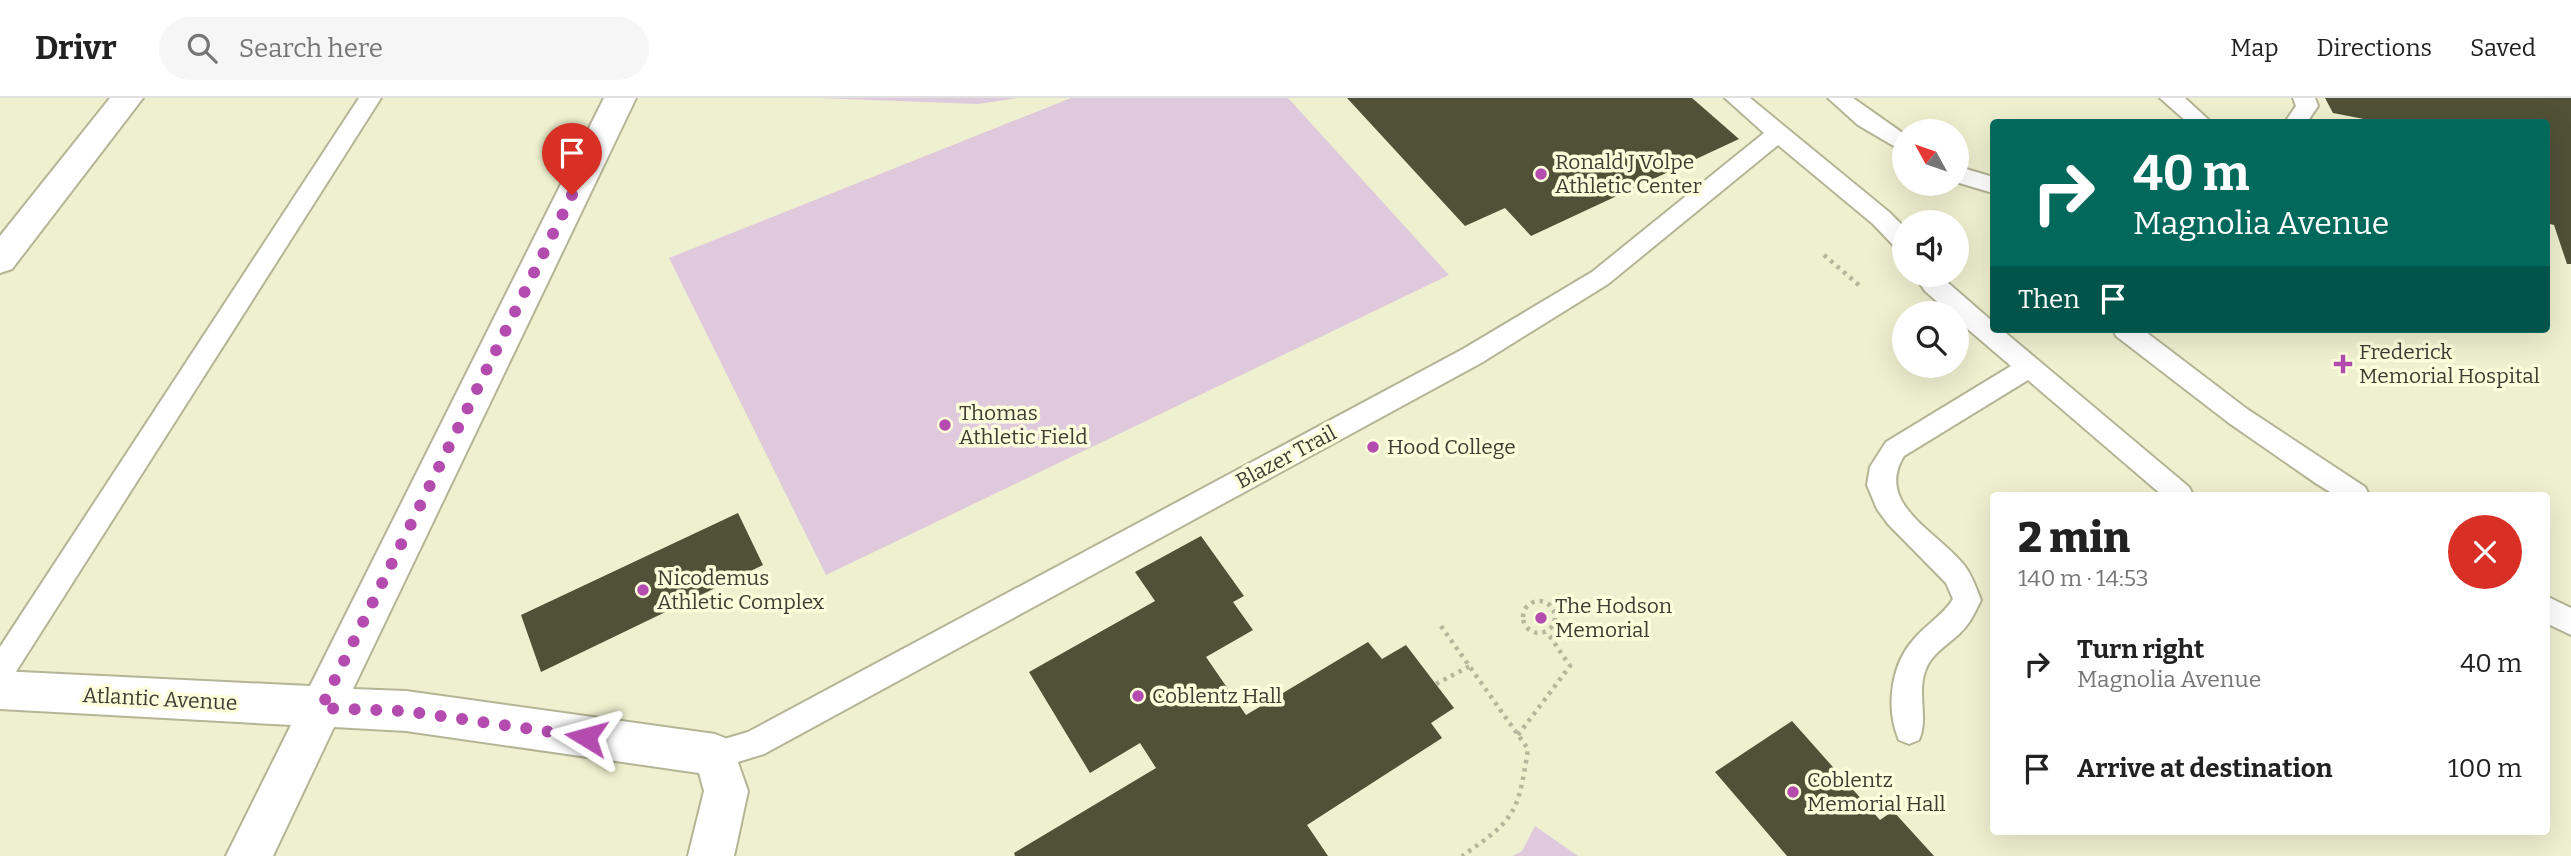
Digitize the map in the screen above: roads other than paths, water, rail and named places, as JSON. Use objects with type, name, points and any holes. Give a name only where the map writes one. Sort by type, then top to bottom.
[{"type":"street","points":[[0,260],[127,98]]},
{"type":"street","points":[[249,856],[620,98]]},
{"type":"street","name":"Atlantic Avenue","points":[[0,690],[406,711],[715,755]]},
{"type":"street","points":[[711,856],[726,792],[715,755]]},
{"type":"lane","points":[[0,672],[370,98]]},
{"type":"lane","points":[[1736,98],[1892,229]]},
{"type":"lane","points":[[1839,98],[1892,136]]},
{"type":"lane","points":[[2171,98],[2196,119]]},
{"type":"lane","points":[[2298,119],[2307,106],[2304,98]]},
{"type":"lane","name":"Blazer Trail","points":[[715,755],[754,744],[1472,356],[1600,278],[1778,133]]},
{"type":"lane","points":[[1969,178],[1990,184]]},
{"type":"lane","points":[[1935,287],[2176,492]]},
{"type":"lane","points":[[2130,333],[2179,373],[2305,463],[2351,492]]},
{"type":"lane","points":[[1909,730],[1905,700],[1910,671],[1924,647],[1956,622],[1967,600],[1957,576],[1884,502],[1878,482],[1882,464],[1895,449],[2028,368]]},
{"type":"lane","points":[[2550,610],[2571,622]]},
{"type":"place","name":"Ronald J Volpe Athletic Center","points":[[1541,174]]},
{"type":"place","name":"Frederick Memorial Hospital","points":[[2343,364]]},
{"type":"place","name":"Thomas Athletic Field","points":[[945,425]]},
{"type":"place","name":"Hood College","points":[[1373,447]]},
{"type":"place","name":"Nicodemus Athletic Complex","points":[[643,590]]},
{"type":"place","name":"The Hodson Memorial","points":[[1541,618]]},
{"type":"place","name":"Coblentz Hall","points":[[1138,696]]},
{"type":"place","name":"Coblentz Memorial Hall","points":[[1793,792]]}]
